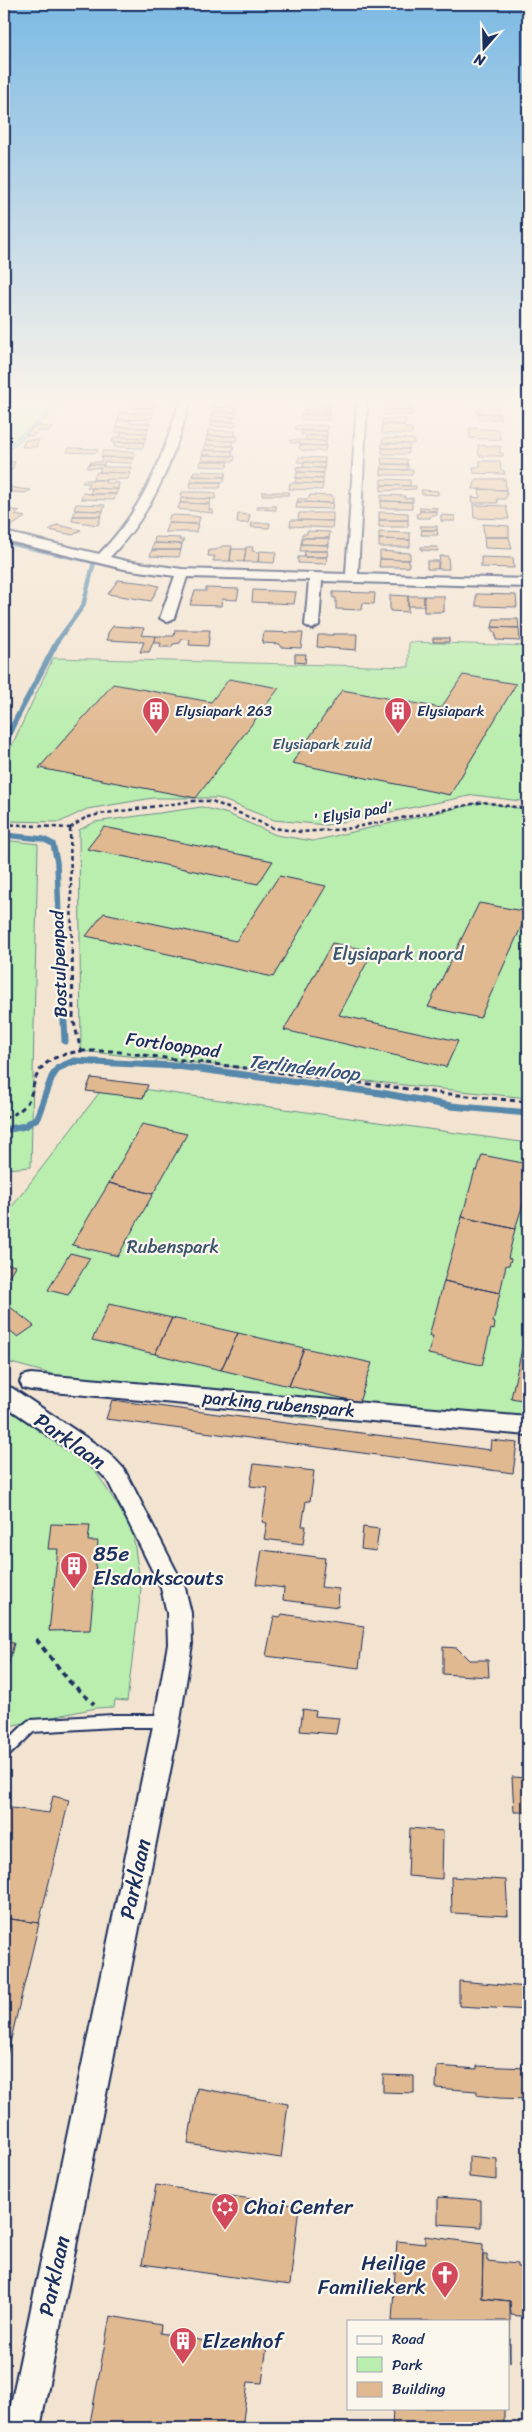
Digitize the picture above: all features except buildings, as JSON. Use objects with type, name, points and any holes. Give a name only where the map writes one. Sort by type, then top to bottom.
[{"type":"street","points":[[102,558],[111,550],[137,514]]},
{"type":"street","points":[[352,577],[356,514]]},
{"type":"street","points":[[4,536],[102,558],[124,565],[182,573],[528,583]]},
{"type":"street","points":[[167,618],[182,573]]},
{"type":"street","points":[[312,625],[316,577]]},
{"type":"street","name":"parking rubenspark","points":[[30,1382],[528,1426]]},
{"type":"street","name":"Parklaan","points":[[4,1394],[94,1454],[116,1475],[173,1588],[179,1613],[180,1644],[167,1721],[23,2428]]},
{"type":"lane","points":[[4,1752],[6,1748],[32,1726],[113,1721],[167,1721]]},
{"type":"path","name":"' Elysia pad'","points":[[70,828],[85,818],[100,814],[194,801],[212,801],[274,828],[302,832],[346,829],[483,802],[528,809]]},
{"type":"path","points":[[4,824],[70,828]]},
{"type":"path","name":"Bostulpenpad","points":[[70,828],[73,1018],[81,1051]]},
{"type":"path","points":[[4,1118],[20,1113],[29,1104],[38,1075],[46,1064],[60,1056],[81,1051]]},
{"type":"path","name":"Fortlooppad","points":[[81,1051],[112,1051],[429,1092],[528,1102]]},
{"type":"path","points":[[36,1639],[70,1682],[113,1721]]},
{"type":"green space","name":"Elysiapark zuid","points":[[409,642],[528,646],[528,802],[474,795],[326,825],[274,820],[218,798],[153,798],[87,809],[60,822],[4,821],[4,762],[53,658],[409,667]]},
{"type":"green space","name":"Elysiapark noord","points":[[483,802],[528,810],[528,1098],[81,1051],[79,830],[95,822],[202,807],[228,814],[276,835],[313,841]]},
{"type":"green space","points":[[4,840],[38,844],[31,1167],[4,1169]]},
{"type":"green space","name":"Rubenspark","points":[[106,1084],[528,1143],[528,1428],[313,1419],[124,1394],[4,1361],[4,1217]]},
{"type":"green space","points":[[4,1406],[96,1472],[132,1528],[141,1589],[127,1701],[115,1700],[114,1707],[96,1708],[4,1727]]},
{"type":"waterway","points":[[4,542],[94,562],[83,606],[56,643]]},
{"type":"waterway","points":[[4,749],[12,727],[57,642]]},
{"type":"waterway","name":"Terlindenloop","points":[[4,835],[43,839],[53,844],[57,862],[60,948]]},
{"type":"waterway","name":"Terlindenloop","points":[[60,947],[65,1041]]},
{"type":"waterway","name":"Terlindenloop","points":[[4,1130],[25,1126],[37,1118],[52,1077],[58,1068],[74,1061],[177,1066],[381,1093],[451,1106],[528,1113]]},
{"type":"place","name":"Elysiapark 263","points":[[156,735]]},
{"type":"place","name":"Elysiapark","points":[[398,735]]},
{"type":"place","name":"85e Elsdonkscouts","points":[[74,1590]]},
{"type":"place","name":"Chai Center","points":[[225,2231]]},
{"type":"place","name":"Heilige Familiekerk","points":[[445,2299]]},
{"type":"place","name":"Elzenhof","points":[[183,2365]]}]
